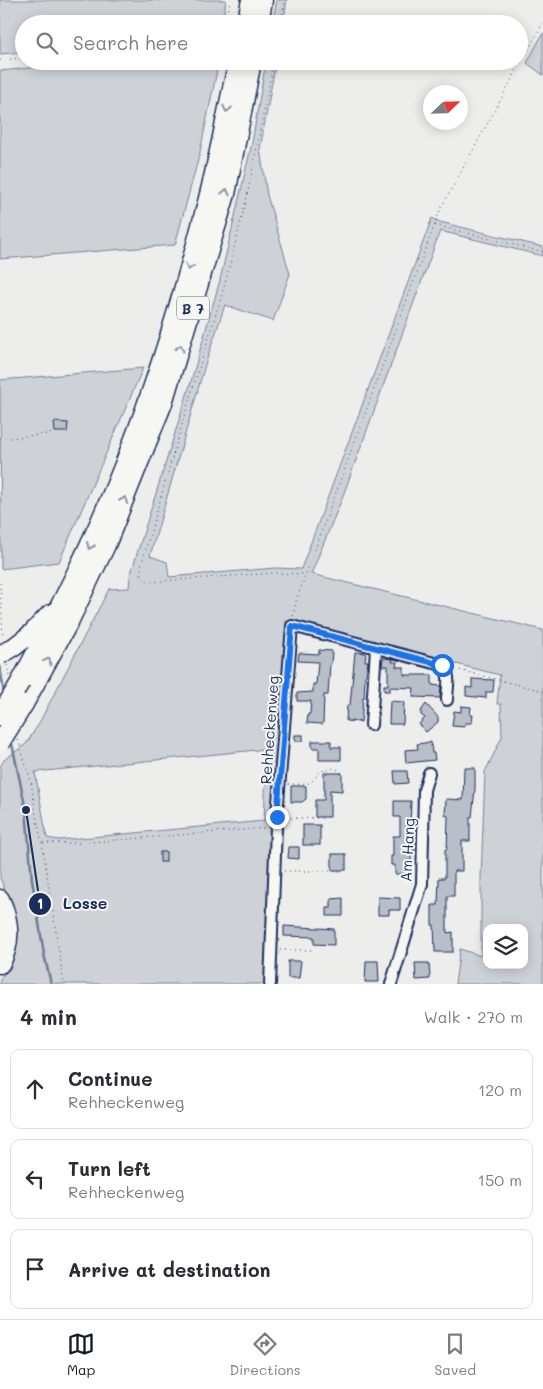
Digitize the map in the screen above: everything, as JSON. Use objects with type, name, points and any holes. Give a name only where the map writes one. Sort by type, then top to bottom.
[{"type":"highway","points":[[248,15],[251,0]]},
{"type":"highway","points":[[260,15],[263,0]]},
{"type":"highway","name":"B 7","points":[[0,716],[21,681],[69,590],[102,518],[147,404],[207,205],[236,70]]},
{"type":"highway","name":"B 7","points":[[0,743],[24,704],[69,622],[106,545],[163,403],[226,194],[250,70]]},
{"type":"highway","points":[[6,646],[38,627],[69,590]]},
{"type":"highway","points":[[0,899],[6,913],[9,933],[0,964]]},
{"type":"street","points":[[292,626],[442,665],[447,670],[448,675],[446,700]]},
{"type":"street","name":"Rehheckenweg","points":[[270,984],[276,828],[292,626]]},
{"type":"street","points":[[371,724],[376,648]]},
{"type":"street","name":"Am Hang","points":[[391,984],[422,884],[424,790],[429,773]]},
{"type":"path","points":[[228,15],[230,0]]},
{"type":"path","points":[[282,15],[285,0]]},
{"type":"path","points":[[528,50],[543,23]]},
{"type":"path","points":[[0,60],[15,59]]},
{"type":"path","points":[[272,70],[246,201],[222,295],[141,566],[141,576],[149,582],[274,573],[306,574]]},
{"type":"path","points":[[292,626],[296,601],[440,210],[517,70]]},
{"type":"path","points":[[434,225],[543,252]]},
{"type":"path","points":[[0,439],[55,433]]},
{"type":"path","points":[[0,583],[6,646]]},
{"type":"path","points":[[442,665],[543,690]]},
{"type":"path","points":[[19,742],[29,775],[42,843],[64,984]]},
{"type":"path","points":[[292,784],[310,783],[315,780],[320,771],[333,768],[339,770],[343,776]]},
{"type":"path","points":[[284,818],[325,818]]},
{"type":"path","points":[[42,843],[79,843],[254,827],[276,828]]},
{"type":"path","points":[[282,871],[340,871]]},
{"type":"path","points":[[277,950],[312,950]]},
{"type":"shaded area","points":[[0,0],[226,0],[224,15],[15,15],[15,53],[0,54]]},
{"type":"shaded area","points":[[277,0],[287,0],[284,15],[274,15]]},
{"type":"shaded area","points":[[543,33],[543,75],[528,64]]},
{"type":"shaded area","points":[[15,69],[217,70],[199,156],[175,245],[0,259],[0,71]]},
{"type":"shaded area","points":[[264,70],[274,70],[260,149],[267,195],[290,274],[273,321],[225,305],[205,365],[150,556],[167,562],[169,577],[275,568],[301,569],[432,218],[440,222],[543,247],[543,256],[440,231],[341,501],[311,574],[543,630],[543,984],[455,984],[460,949],[481,956],[481,878],[485,772],[502,737],[501,704],[497,704],[500,675],[286,621],[272,833],[266,984],[0,984],[0,978],[10,969],[16,951],[16,928],[12,906],[0,878],[0,767],[4,760],[26,744],[38,725],[109,589],[129,588],[130,576],[190,385],[220,280],[252,143]],"holes":[[[267,749],[264,821],[59,840],[47,838],[35,772]]]},
{"type":"shaded area","points":[[143,368],[59,562],[1,569],[0,380]]},
{"type":"building","points":[[54,422],[68,423],[67,432],[55,432]]},
{"type":"building","points":[[319,650],[332,651],[328,695],[324,695],[323,724],[307,723],[311,701],[297,701],[297,693],[313,692],[313,684],[316,684],[318,662],[298,661],[299,653],[319,654]]},
{"type":"building","points":[[355,652],[366,653],[365,661],[368,661],[361,722],[346,721],[347,705],[350,705]]},
{"type":"building","points":[[383,658],[393,659],[392,662],[397,662],[396,667],[404,667],[404,675],[432,675],[432,685],[441,686],[440,698],[413,697],[414,688],[390,687],[390,691],[384,691],[384,685],[388,685],[388,666],[382,666]]},
{"type":"building","points":[[472,679],[494,680],[493,692],[486,692],[486,698],[466,696],[466,687],[472,688]]},
{"type":"building","points":[[390,701],[404,702],[403,724],[389,724]]},
{"type":"building","points":[[426,704],[438,717],[438,722],[426,732],[419,724],[425,718],[421,715],[421,711]]},
{"type":"building","points":[[461,706],[471,707],[472,723],[465,723],[465,727],[452,726],[454,711],[461,712]]},
{"type":"building","points":[[295,735],[303,735],[303,741],[295,741]]},
{"type":"building","points":[[312,741],[331,741],[331,747],[341,747],[341,760],[319,760],[319,748],[312,748]]},
{"type":"building","points":[[431,742],[435,760],[406,763],[405,750],[418,749],[417,744]]},
{"type":"building","points":[[464,768],[475,768],[475,789],[472,817],[470,817],[470,841],[462,841],[462,871],[454,871],[454,896],[447,896],[447,933],[453,932],[453,952],[435,952],[432,905],[438,905],[439,878],[445,878],[448,816],[445,815],[446,799],[463,800]]},
{"type":"building","points":[[394,771],[407,771],[408,783],[395,784]]},
{"type":"building","points":[[324,773],[342,773],[342,791],[330,790],[330,817],[315,817],[315,800],[324,800]]},
{"type":"building","points":[[291,786],[306,786],[306,799],[302,802],[291,802]]},
{"type":"building","points":[[394,801],[411,801],[410,826],[416,826],[416,832],[414,832],[414,854],[411,854],[411,874],[395,874],[395,865],[391,865],[393,836],[400,836],[400,817],[394,817]]},
{"type":"building","points":[[303,825],[320,825],[320,845],[303,845]]},
{"type":"building","points":[[289,847],[299,847],[299,859],[288,858]]},
{"type":"building","points":[[160,852],[166,852],[166,862],[160,862]]},
{"type":"building","points":[[332,854],[346,854],[346,870],[332,870]]},
{"type":"building","points":[[378,897],[400,898],[400,910],[389,910],[389,915],[378,915]]},
{"type":"building","points":[[343,898],[343,916],[327,916],[327,908],[331,908],[331,899]]},
{"type":"building","points":[[284,926],[334,929],[334,945],[314,944],[314,937],[284,936]]},
{"type":"building","points":[[288,961],[301,961],[299,978],[288,978]]},
{"type":"building","points":[[366,961],[378,961],[379,982],[365,982]]},
{"type":"building","points":[[415,963],[429,963],[430,979],[416,980]]},
{"type":"waterway","points":[[0,666],[4,694]]},
{"type":"waterway","points":[[11,739],[26,810],[32,880],[51,984]]},
{"type":"place","name":"Losse","points":[[26,810]]},
{"type":"route","points":[[277,817],[292,626],[442,665]]}]
